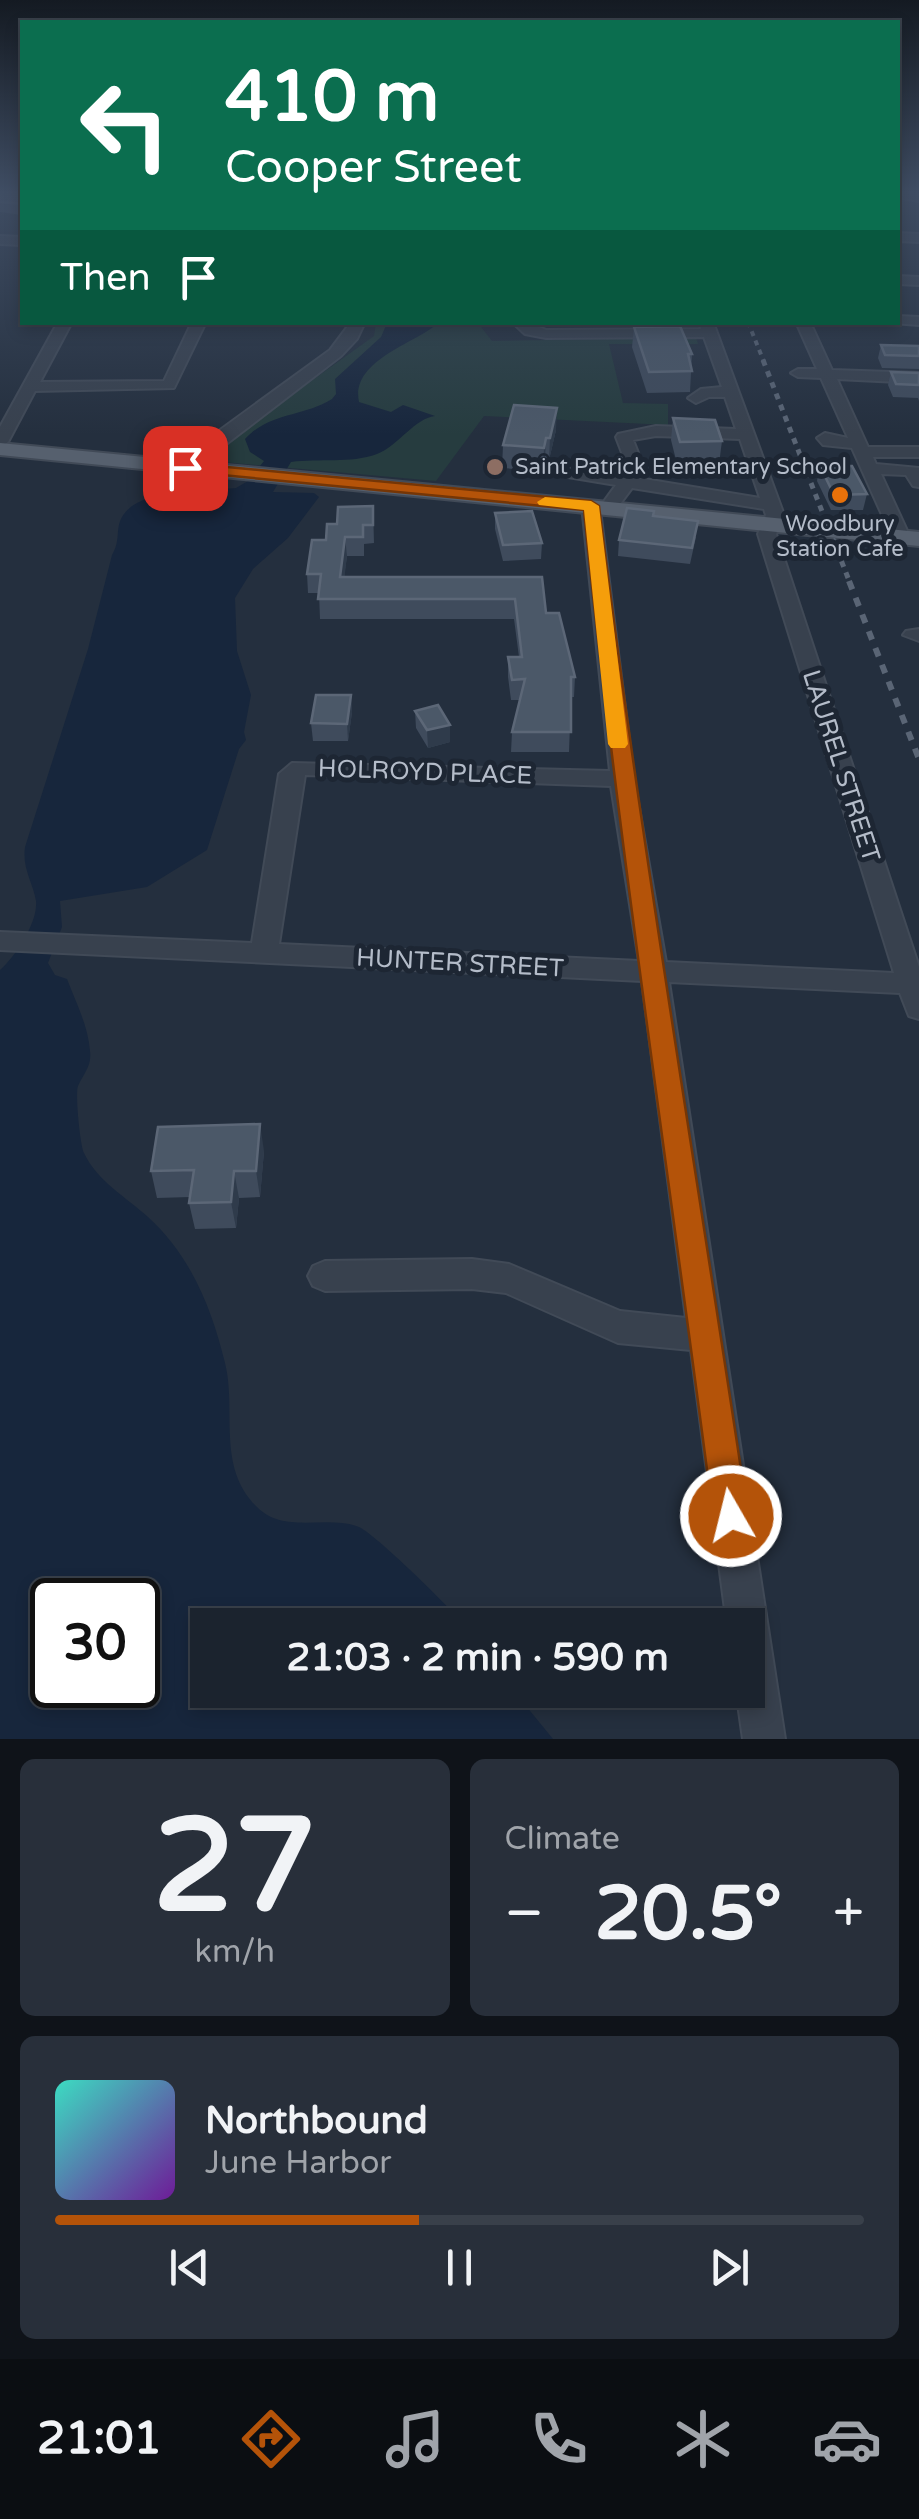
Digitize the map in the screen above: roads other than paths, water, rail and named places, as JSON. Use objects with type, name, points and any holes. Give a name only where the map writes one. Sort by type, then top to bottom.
[{"type":"main road","points":[[0,445],[185,468],[599,507],[771,514],[910,538]]},
{"type":"street","points":[[0,445],[63,325]]},
{"type":"street","points":[[30,387],[81,387],[94,393],[134,396],[158,393],[168,384],[198,325]]},
{"type":"street","points":[[185,468],[248,415],[336,354],[356,335],[358,325]]},
{"type":"street","points":[[523,325],[530,331],[708,328]]},
{"type":"street","points":[[804,325],[872,469],[910,538]]},
{"type":"street","name":"LAUREL STREET","points":[[708,328],[771,514],[766,534],[915,983],[919,1009]]},
{"type":"street","points":[[798,373],[919,378]]},
{"type":"street","points":[[696,398],[706,392],[731,392]]},
{"type":"street","points":[[744,1608],[622,780],[599,507],[629,480],[633,456],[623,440],[630,434],[656,430],[746,434]]},
{"type":"street","points":[[825,438],[828,442],[862,448],[919,452]]},
{"type":"street","points":[[872,469],[917,474]]},
{"type":"street","points":[[556,470],[629,480],[771,514]]},
{"type":"street","name":"HOLROYD PLACE","points":[[264,954],[291,774],[300,768],[622,780]]},
{"type":"street","name":"HUNTER STREET","points":[[0,942],[915,983]]},
{"type":"street","points":[[326,1276],[472,1274],[509,1279],[618,1327],[704,1335]]},
{"type":"street","points":[[759,1708],[764,1739]]},
{"type":"water","points":[[386,325],[435,325],[387,354],[365,375],[359,387],[359,402],[391,412],[403,405],[435,416],[420,422],[377,454],[356,459],[291,462],[273,492],[314,493],[319,497],[288,538],[253,569],[235,598],[237,651],[251,695],[246,740],[239,749],[207,850],[147,887],[60,901],[62,927],[48,963],[55,975],[67,979],[89,1041],[90,1061],[77,1091],[84,1153],[104,1180],[163,1232],[198,1284],[225,1363],[232,1457],[244,1491],[257,1507],[280,1520],[359,1527],[449,1608],[190,1608],[190,1708],[528,1708],[553,1739],[0,1739],[0,970],[24,939],[36,910],[25,847],[88,649],[122,517],[131,507],[158,495],[236,488],[248,481],[264,461],[250,452],[245,439],[265,424],[310,409],[336,394],[335,379],[381,337]]},
{"type":"railway","points":[[749,325],[764,362]]},
{"type":"railway","points":[[763,360],[850,583]]},
{"type":"railway","points":[[849,581],[919,759]]},
{"type":"place","name":"Saint Patrick Elementary School","points":[[495,467]]},
{"type":"place","name":"Woodbury Station Cafe","points":[[840,495]]}]
